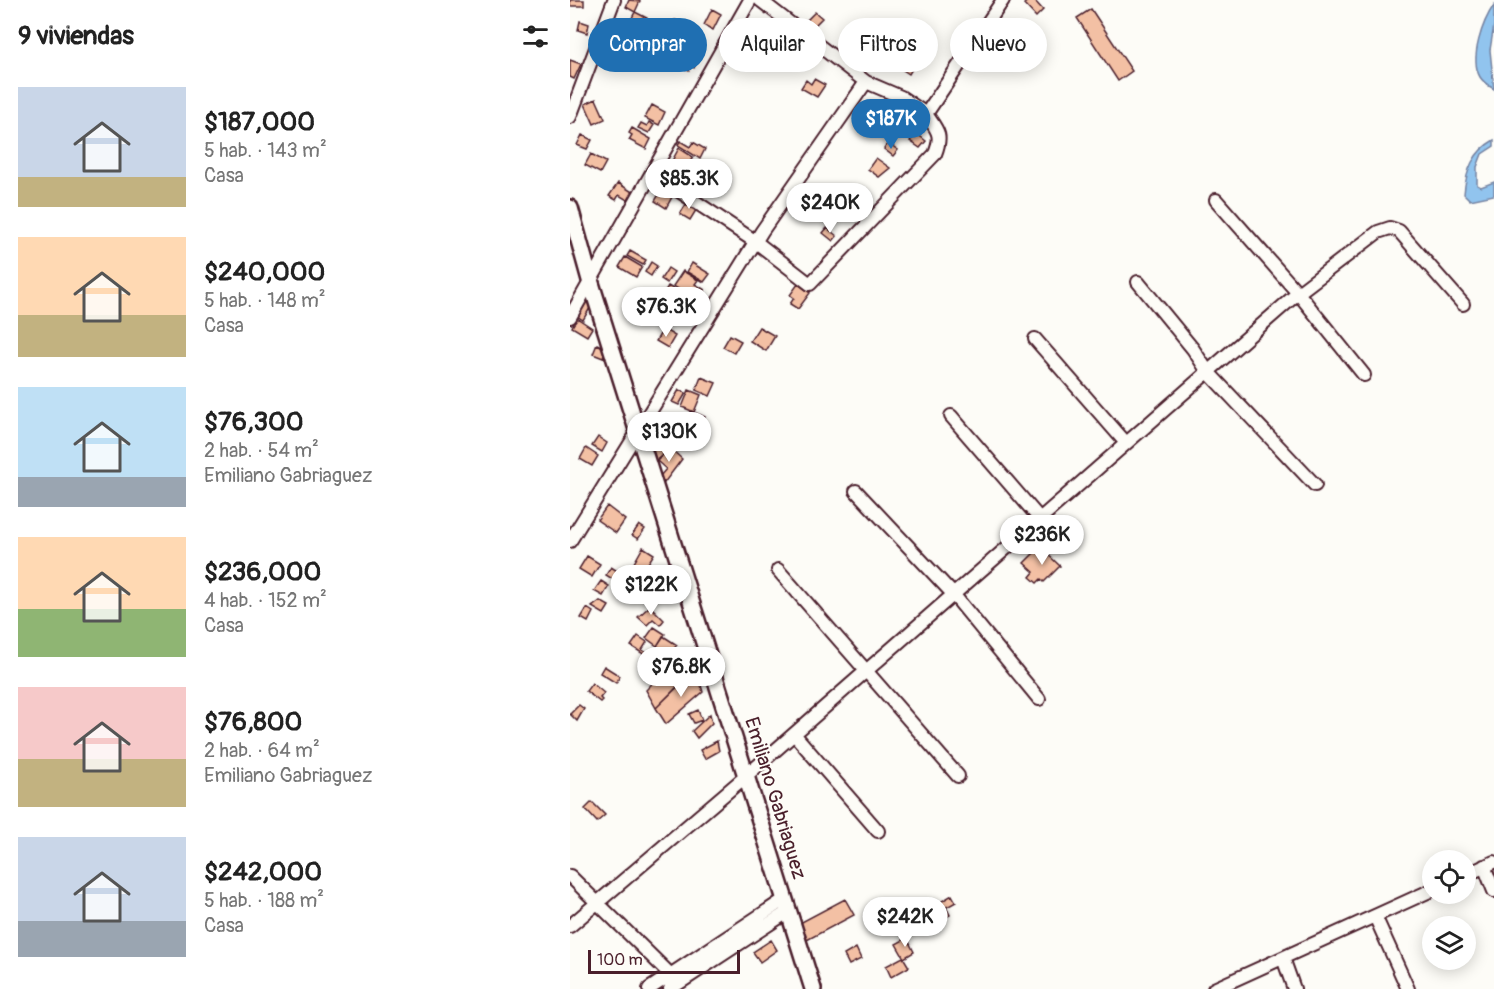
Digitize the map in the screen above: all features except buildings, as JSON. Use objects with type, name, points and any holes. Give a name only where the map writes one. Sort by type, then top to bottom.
[{"type":"main road","name":"Emiliano Gabriaguez","points":[[570,208],[590,280],[813,989]]},
{"type":"street","points":[[570,117],[614,0]]},
{"type":"street","points":[[570,316],[750,0]]},
{"type":"street","points":[[652,173],[756,242],[810,284],[935,154],[940,142],[939,132],[926,114],[901,97],[866,82],[760,0]]},
{"type":"street","points":[[926,114],[1003,0]]},
{"type":"street","points":[[570,541],[756,242],[866,82]]},
{"type":"street","points":[[1216,200],[1298,293],[1364,375]]},
{"type":"street","points":[[570,926],[795,734],[1298,293],[1378,232],[1390,228],[1399,231],[1463,304]]},
{"type":"street","points":[[1138,282],[1193,349],[1208,372],[1315,485]]},
{"type":"street","points":[[1035,339],[1126,443]]},
{"type":"street","points":[[951,416],[1039,518]]},
{"type":"street","points":[[856,491],[953,594],[1039,699]]},
{"type":"street","points":[[778,570],[958,776]]},
{"type":"street","points":[[795,734],[878,831]]},
{"type":"street","points":[[1489,864],[1494,891]]},
{"type":"street","points":[[570,876],[673,985]]},
{"type":"street","points":[[1214,989],[1422,895]]},
{"type":"street","points":[[649,989],[673,985],[787,905]]},
{"type":"street","points":[[1375,916],[1408,989]]},
{"type":"street","points":[[1283,958],[1294,989]]},
{"type":"water","points":[[1494,5],[1490,50],[1494,89],[1480,77],[1476,60],[1482,30]]},
{"type":"water","points":[[1494,140],[1494,146],[1482,154],[1477,167],[1477,185],[1481,187],[1494,182],[1494,195],[1470,200],[1464,194],[1472,162],[1481,150]]}]
